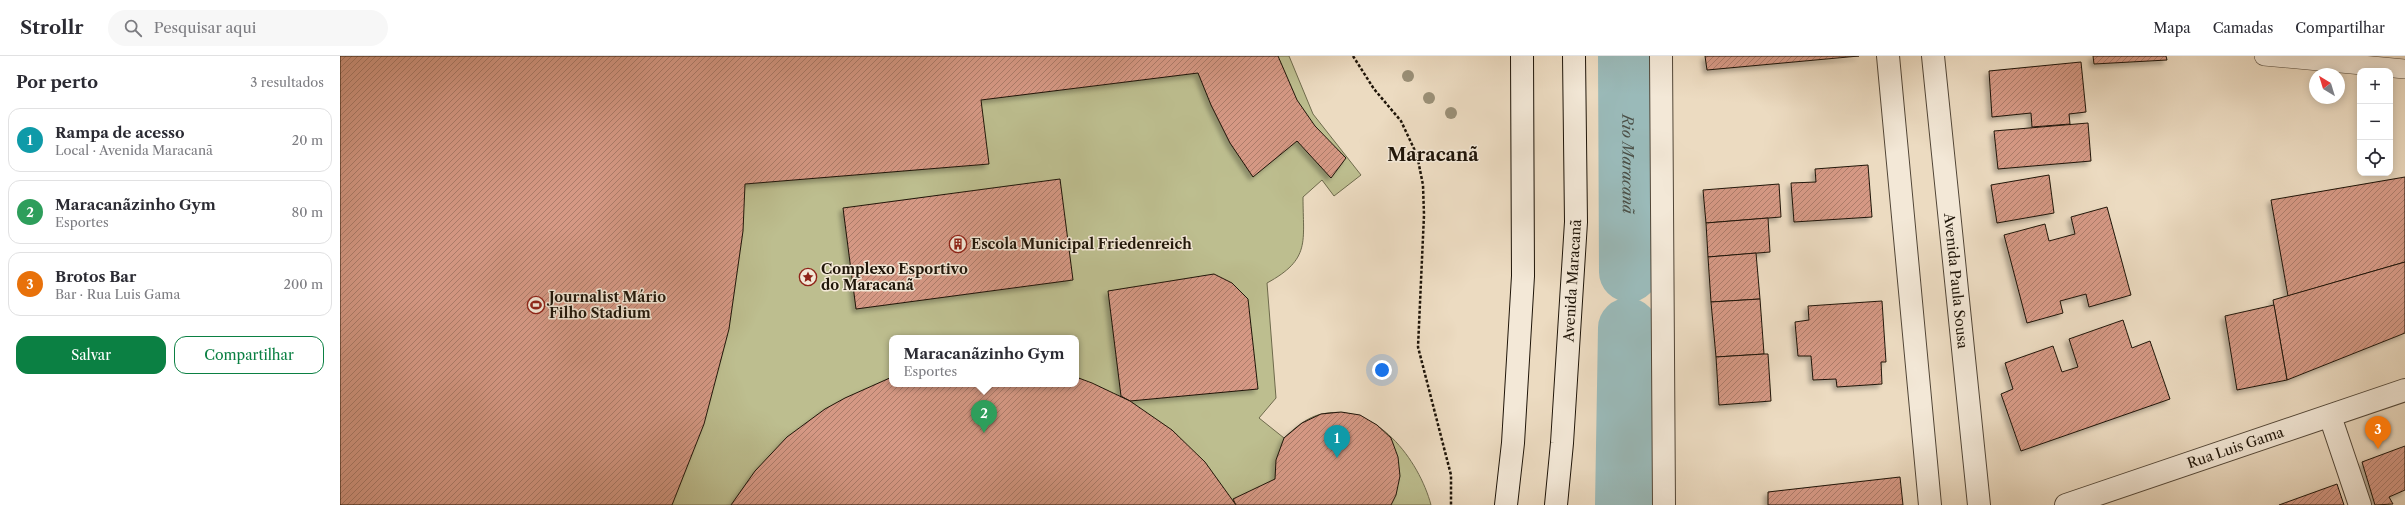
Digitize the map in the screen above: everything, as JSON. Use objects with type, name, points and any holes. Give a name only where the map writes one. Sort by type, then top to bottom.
[{"type":"street","points":[[1506,505],[1512,443],[1523,276],[1522,56]]},
{"type":"street","name":"Avenida Maracanã","points":[[1556,505],[1562,443],[1576,222],[1574,56]]},
{"type":"street","points":[[1661,56],[1664,505]]},
{"type":"street","points":[[1888,56],[1930,505]]},
{"type":"street","name":"Avenida Paula Sousa","points":[[1932,56],[1979,505]]},
{"type":"street","name":"Rua Luis Gama","points":[[2066,505],[2405,390]]},
{"type":"street","points":[[2330,416],[2360,505]]},
{"type":"lane","points":[[2264,56],[2405,69]]},
{"type":"path","points":[[1353,56],[1374,89],[1401,121],[1417,155],[1423,185],[1424,216],[1418,346],[1450,475],[1451,505]]},
{"type":"green space","name":"Complexo Esportivo do Maracanã","points":[[340,56],[1289,56],[1313,114],[1361,175],[1334,196],[1322,180],[1303,197],[1304,226],[1302,248],[1298,257],[1291,266],[1267,283],[1276,398],[1259,418],[1284,438],[1302,423],[1317,415],[1342,413],[1360,417],[1377,426],[1392,438],[1405,453],[1425,488],[1431,505],[340,505]]},
{"type":"building","name":"Journalist Mário Filho Stadium","points":[[340,56],[1278,56],[1297,100],[1315,126],[1346,158],[1331,178],[1297,141],[1253,177],[1230,143],[1211,105],[1198,73],[981,100],[989,164],[745,184],[743,231],[729,329],[704,424],[672,505],[340,505]]},
{"type":"building","points":[[1705,56],[1859,56],[1707,70]]},
{"type":"building","points":[[2093,56],[2166,56],[2167,60],[2094,64]]},
{"type":"building","points":[[2081,62],[2086,112],[2069,114],[2070,124],[2032,127],[2031,113],[1992,117],[1989,71]]},
{"type":"building","points":[[2088,123],[2091,161],[1998,169],[1994,131]]},
{"type":"building","points":[[1868,165],[1872,217],[1794,222],[1791,183],[1816,182],[1815,169]]},
{"type":"building","points":[[2049,175],[2054,213],[1997,223],[1991,185]]},
{"type":"building","points":[[2405,177],[2405,262],[2288,296],[2271,200]]},
{"type":"building","name":"Escola Municipal Friedenreich","points":[[1060,179],[1073,280],[856,309],[843,208]]},
{"type":"building","points":[[1779,184],[1781,217],[1706,223],[1703,190]]},
{"type":"building","points":[[2107,207],[2131,295],[2089,307],[2086,294],[2060,301],[2063,313],[2027,323],[2004,235],[2045,224],[2049,241],[2075,234],[2071,217]]},
{"type":"building","points":[[1768,218],[1770,252],[1708,257],[1706,223]]},
{"type":"building","points":[[1756,253],[1760,299],[1711,302],[1708,257]]},
{"type":"building","points":[[2405,262],[2405,333],[2287,380],[2273,300]]},
{"type":"building","points":[[1214,274],[1232,283],[1248,299],[1258,389],[1130,401],[1121,396],[1108,291]]},
{"type":"building","points":[[1760,299],[1764,354],[1716,357],[1711,302]]},
{"type":"building","points":[[1882,301],[1886,362],[1881,362],[1882,384],[1837,387],[1836,379],[1813,380],[1811,356],[1798,356],[1795,322],[1809,320],[1808,306]]},
{"type":"building","points":[[2274,305],[2287,380],[2237,390],[2225,316]]},
{"type":"building","points":[[2123,320],[2132,348],[2150,341],[2170,399],[2021,451],[2001,394],[2013,389],[2005,363],[2053,346],[2062,372],[2078,367],[2069,339]]},
{"type":"building","points":[[1768,354],[1771,401],[1719,405],[1716,357]]},
{"type":"building","points":[[889,378],[889,387],[1079,387],[1079,378],[1130,401],[1172,430],[1205,462],[1236,505],[731,505],[755,471],[787,437],[825,409],[845,398]]},
{"type":"building","points":[[1341,412],[1360,415],[1377,425],[1391,438],[1398,457],[1400,476],[1396,495],[1391,505],[1236,505],[1233,499],[1275,479],[1276,460],[1284,438],[1302,423],[1321,414]]},
{"type":"building","points":[[2405,446],[2405,490],[2389,497],[2393,504],[2375,505],[2362,462]]},
{"type":"building","points":[[1900,477],[1903,505],[1768,505],[1768,492]]},
{"type":"building","points":[[2337,484],[2344,505],[2279,505]]},
{"type":"waterway","name":"Rio Maracanã","points":[[1628,56],[1629,272]]},
{"type":"waterway","name":"Rio Maracanã","points":[[1625,505],[1628,328]]},
{"type":"place","name":"Escola Municipal Friedenreich","points":[[958,244]]},
{"type":"place","name":"Complexo Esportivo do Maracanã","points":[[808,277]]},
{"type":"place","name":"Journalist Mário Filho Stadium","points":[[536,305]]},
{"type":"place","name":"Maracanãzinho Gym","points":[[984,433]]},
{"type":"place","name":"Brotos Bar","points":[[2378,449]]},
{"type":"place","name":"Rampa de acesso","points":[[1337,458]]},
{"type":"district","name":"Maracanã","points":[[1433,155]]}]
